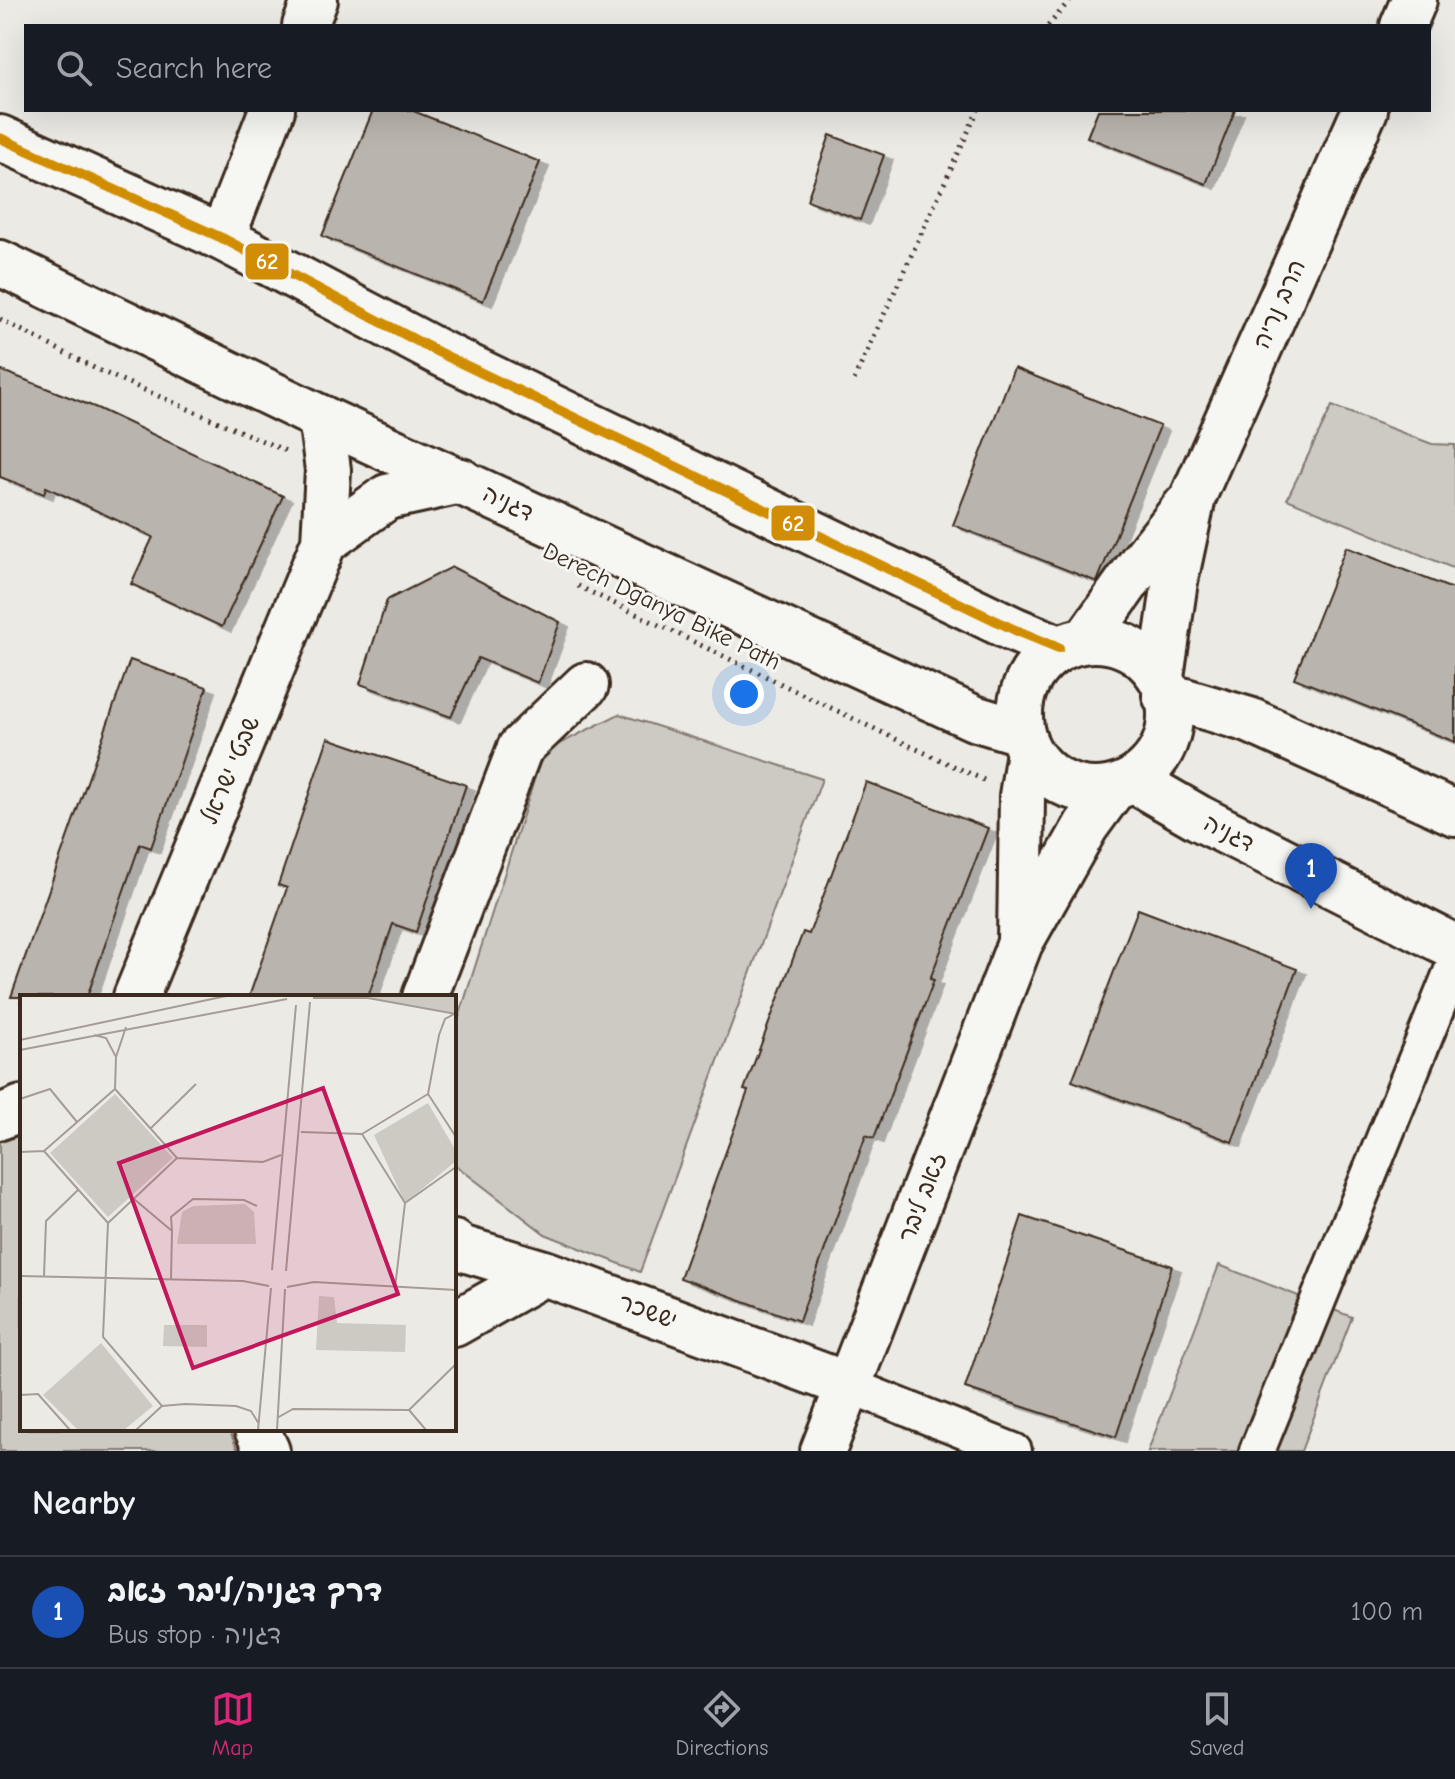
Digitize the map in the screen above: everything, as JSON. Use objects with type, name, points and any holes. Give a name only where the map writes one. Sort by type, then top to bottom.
[{"type":"street","points":[[306,24],[315,0]]},
{"type":"street","points":[[222,238],[271,112]]},
{"type":"street","name":"הרב נריה","points":[[1163,686],[1175,581],[1193,497],[1364,112]]},
{"type":"street","points":[[0,138],[222,238],[438,352],[1015,630],[1072,644],[1109,641],[1130,648],[1163,686],[1171,717],[1166,742],[1153,764],[1123,784],[1090,790],[1069,786],[1046,773],[1025,742],[1021,702],[1029,679],[1045,659],[1072,644]]},
{"type":"street","name":"דגניה","points":[[0,263],[321,418],[1025,742]]},
{"type":"street","name":"שבטי ישראל","points":[[137,995],[324,542],[328,470],[321,418]]},
{"type":"street","points":[[324,542],[387,497],[461,481]]},
{"type":"street","name":"הרב נריה","points":[[1072,644],[1193,497]]},
{"type":"street","points":[[426,995],[520,748],[586,685]]},
{"type":"street","points":[[1163,686],[1249,720],[1455,813]]},
{"type":"street","name":"זאב ליבר","points":[[1020,943],[1025,742]]},
{"type":"street","name":"דגניה","points":[[1123,784],[1199,818],[1455,947]]},
{"type":"street","name":"זאב ליבר","points":[[823,1451],[1020,943],[1086,826],[1123,784]]},
{"type":"street","points":[[1257,1451],[1455,963]]},
{"type":"street","points":[[0,1117],[20,1109]]},
{"type":"street","name":"יששכר","points":[[456,1246],[544,1273],[848,1385]]},
{"type":"street","points":[[456,1323],[544,1273]]},
{"type":"street","points":[[848,1385],[1014,1451]]},
{"type":"path","points":[[1050,24],[1070,0]]},
{"type":"path","points":[[854,380],[977,112]]},
{"type":"path","points":[[0,319],[98,370],[328,470]]},
{"type":"path","name":"Derech Dganya Bike Path","points":[[577,585],[893,739],[1022,796]]},
{"type":"shaded area","points":[[1332,406],[1432,444],[1455,445],[1455,569],[1287,499]]},
{"type":"shaded area","points":[[619,714],[822,779],[640,1272],[545,1234],[456,1166],[456,1027],[543,752]]},
{"type":"shaded area","points":[[20,1131],[20,1431],[230,1431],[238,1451],[0,1451],[0,1139]]},
{"type":"shaded area","points":[[1219,1265],[1352,1317],[1301,1451],[1148,1451]]},
{"type":"building","points":[[372,112],[416,112],[540,162],[483,301],[322,236]]},
{"type":"building","points":[[1097,112],[1234,112],[1206,184],[1087,137]]},
{"type":"building","points":[[830,135],[884,155],[860,220],[807,200]]},
{"type":"building","points":[[1014,368],[1160,426],[1097,582],[953,525]]},
{"type":"building","points":[[0,370],[97,408],[283,496],[222,627],[131,584],[153,537],[46,487],[44,494],[0,477]]},
{"type":"building","points":[[1346,547],[1455,590],[1455,742],[1294,678]]},
{"type":"building","points":[[452,567],[560,622],[538,683],[478,658],[451,717],[360,684],[387,600]]},
{"type":"building","points":[[130,660],[207,687],[151,848],[140,844],[88,995],[11,997]]},
{"type":"building","points":[[328,738],[466,785],[416,932],[393,924],[369,995],[250,995],[287,888],[278,885]]},
{"type":"building","points":[[866,782],[988,828],[874,1138],[866,1135],[799,1321],[680,1278],[748,1091],[744,1090],[803,932],[809,934]]},
{"type":"building","points":[[1138,909],[1297,969],[1232,1142],[1072,1081]]},
{"type":"building","points":[[1022,1216],[1172,1266],[1116,1437],[965,1388]]},
{"type":"transit line","name":"62","points":[[0,138],[222,238],[438,352],[1015,630],[1059,648]]},
{"type":"place","name":"דרך דגניה/ליבר זאב","points":[[1311,909]]}]
